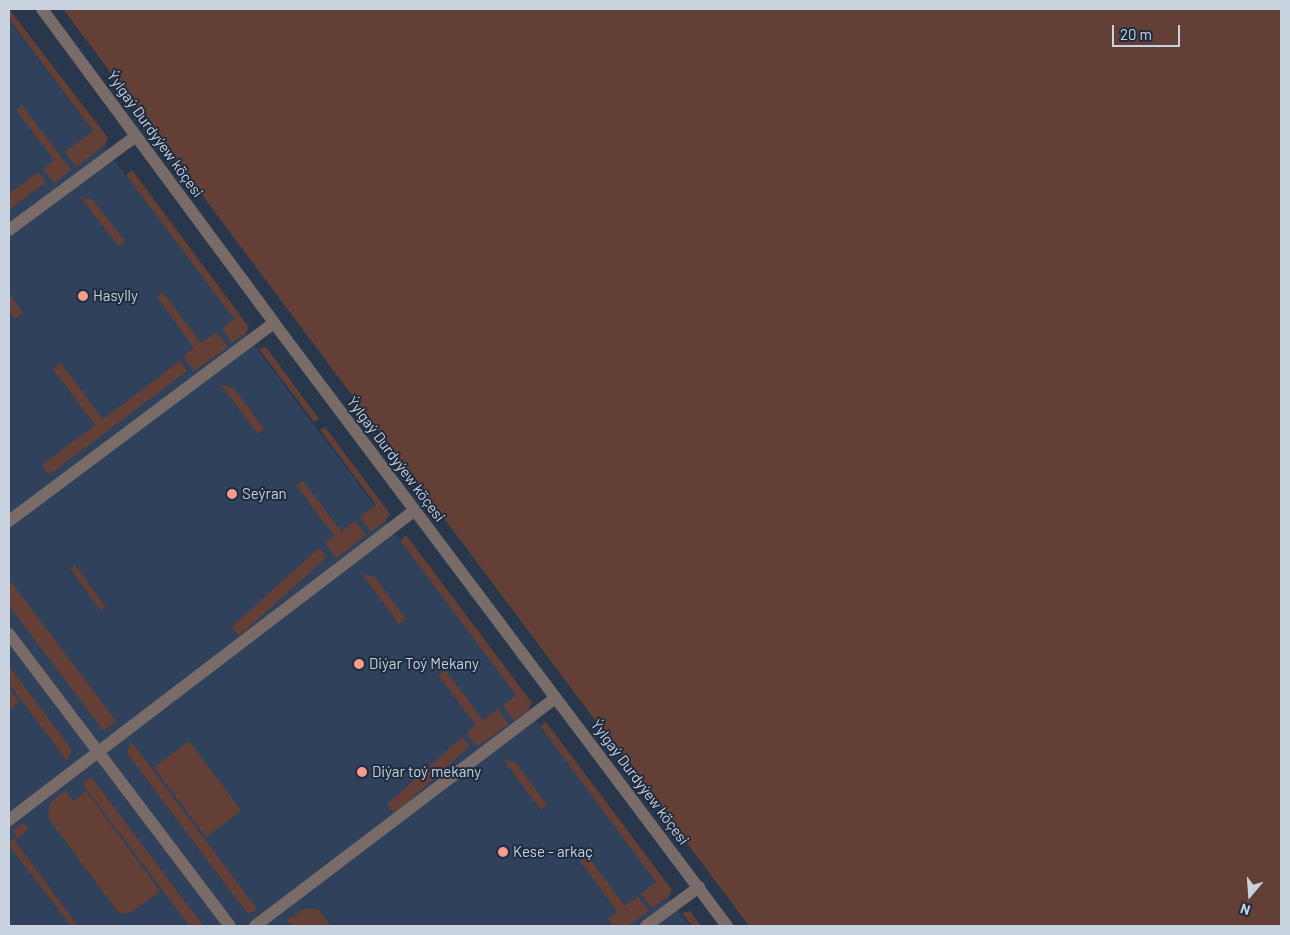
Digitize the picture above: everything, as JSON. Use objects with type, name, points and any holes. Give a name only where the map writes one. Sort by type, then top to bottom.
[{"type":"street","name":"Ýylgaý Durdyýew köçesi","points":[[42,9],[727,926]]},
{"type":"street","points":[[9,230],[136,136]]},
{"type":"street","points":[[9,521],[274,322]]},
{"type":"street","points":[[9,820],[415,510]]},
{"type":"street","points":[[9,634],[230,926]]},
{"type":"street","points":[[255,926],[555,698]]},
{"type":"street","points":[[646,926],[699,887]]},
{"type":"shaded area","points":[[9,9],[108,138],[105,145],[76,167],[65,152],[93,131],[9,19]]},
{"type":"shaded area","points":[[63,9],[1281,9],[1281,926],[749,926]]},
{"type":"shaded area","points":[[9,20],[260,353],[690,926],[9,926]]},
{"type":"shaded area","points":[[22,105],[71,170],[54,183],[43,169],[54,160],[16,110]]},
{"type":"shaded area","points":[[132,170],[249,327],[246,333],[232,343],[222,328],[234,319],[126,175]]},
{"type":"shaded area","points":[[38,172],[46,182],[9,210],[9,194]]},
{"type":"shaded area","points":[[80,196],[93,200],[125,241],[118,246]]},
{"type":"shaded area","points":[[163,292],[201,343],[217,332],[228,347],[194,371],[183,356],[194,348],[157,297]]},
{"type":"shaded area","points":[[9,294],[23,313],[15,319],[9,311]]},
{"type":"shaded area","points":[[266,347],[319,419],[314,422],[259,349]]},
{"type":"shaded area","points":[[180,361],[187,371],[49,475],[42,465],[95,425],[53,369],[61,363],[103,419]]},
{"type":"shaded area","points":[[220,384],[234,388],[264,429],[258,434]]},
{"type":"shaded area","points":[[325,427],[390,514],[386,520],[371,532],[360,517],[376,505],[320,430]]},
{"type":"shaded area","points":[[303,481],[341,531],[355,521],[366,535],[336,558],[325,543],[334,536],[296,485]]},
{"type":"shaded area","points":[[406,535],[532,703],[528,710],[514,721],[503,706],[516,695],[400,540]]},
{"type":"shaded area","points":[[319,548],[327,557],[239,636],[231,627]]},
{"type":"shaded area","points":[[75,565],[106,607],[101,611],[70,569]]},
{"type":"shaded area","points":[[362,574],[375,577],[406,619],[399,624]]},
{"type":"shaded area","points":[[9,579],[116,721],[103,731],[9,606]]},
{"type":"shaded area","points":[[9,666],[72,750],[67,761],[9,684]]},
{"type":"shaded area","points":[[445,670],[483,720],[498,709],[509,724],[477,747],[466,733],[476,725],[438,675]]},
{"type":"shaded area","points":[[9,688],[19,702],[9,710]]},
{"type":"shaded area","points":[[546,722],[672,890],[669,896],[652,908],[641,894],[656,882],[540,726]]},
{"type":"shaded area","points":[[462,737],[470,746],[395,813],[387,805]]},
{"type":"shaded area","points":[[131,741],[257,909],[253,912],[247,913],[127,753]]},
{"type":"shaded area","points":[[189,741],[241,810],[206,837],[154,767]]},
{"type":"shaded area","points":[[503,759],[516,763],[547,805],[541,810]]},
{"type":"shaded area","points":[[91,777],[203,926],[190,926],[82,784]]},
{"type":"shaded area","points":[[65,790],[73,801],[86,791],[160,891],[132,912],[122,914],[118,912],[48,818],[50,803]]},
{"type":"shaded area","points":[[24,823],[28,829],[15,841],[78,926],[71,926],[9,845],[9,842],[17,836],[13,830]]},
{"type":"shaded area","points":[[587,855],[625,906],[638,896],[649,911],[628,926],[613,926],[608,919],[617,911],[580,861]]},
{"type":"shaded area","points":[[304,909],[320,911],[331,926],[292,926],[287,920]]},
{"type":"shaded area","points":[[690,911],[701,926],[692,926],[682,913]]},
{"type":"place","name":"Hasylly","points":[[83,296]]},
{"type":"place","name":"Seýran","points":[[232,494]]},
{"type":"place","name":"Diýar Toý Mekany","points":[[359,664]]},
{"type":"place","name":"Diýar toý mekany","points":[[362,772]]},
{"type":"place","name":"Kese - arkaç","points":[[503,852]]}]
